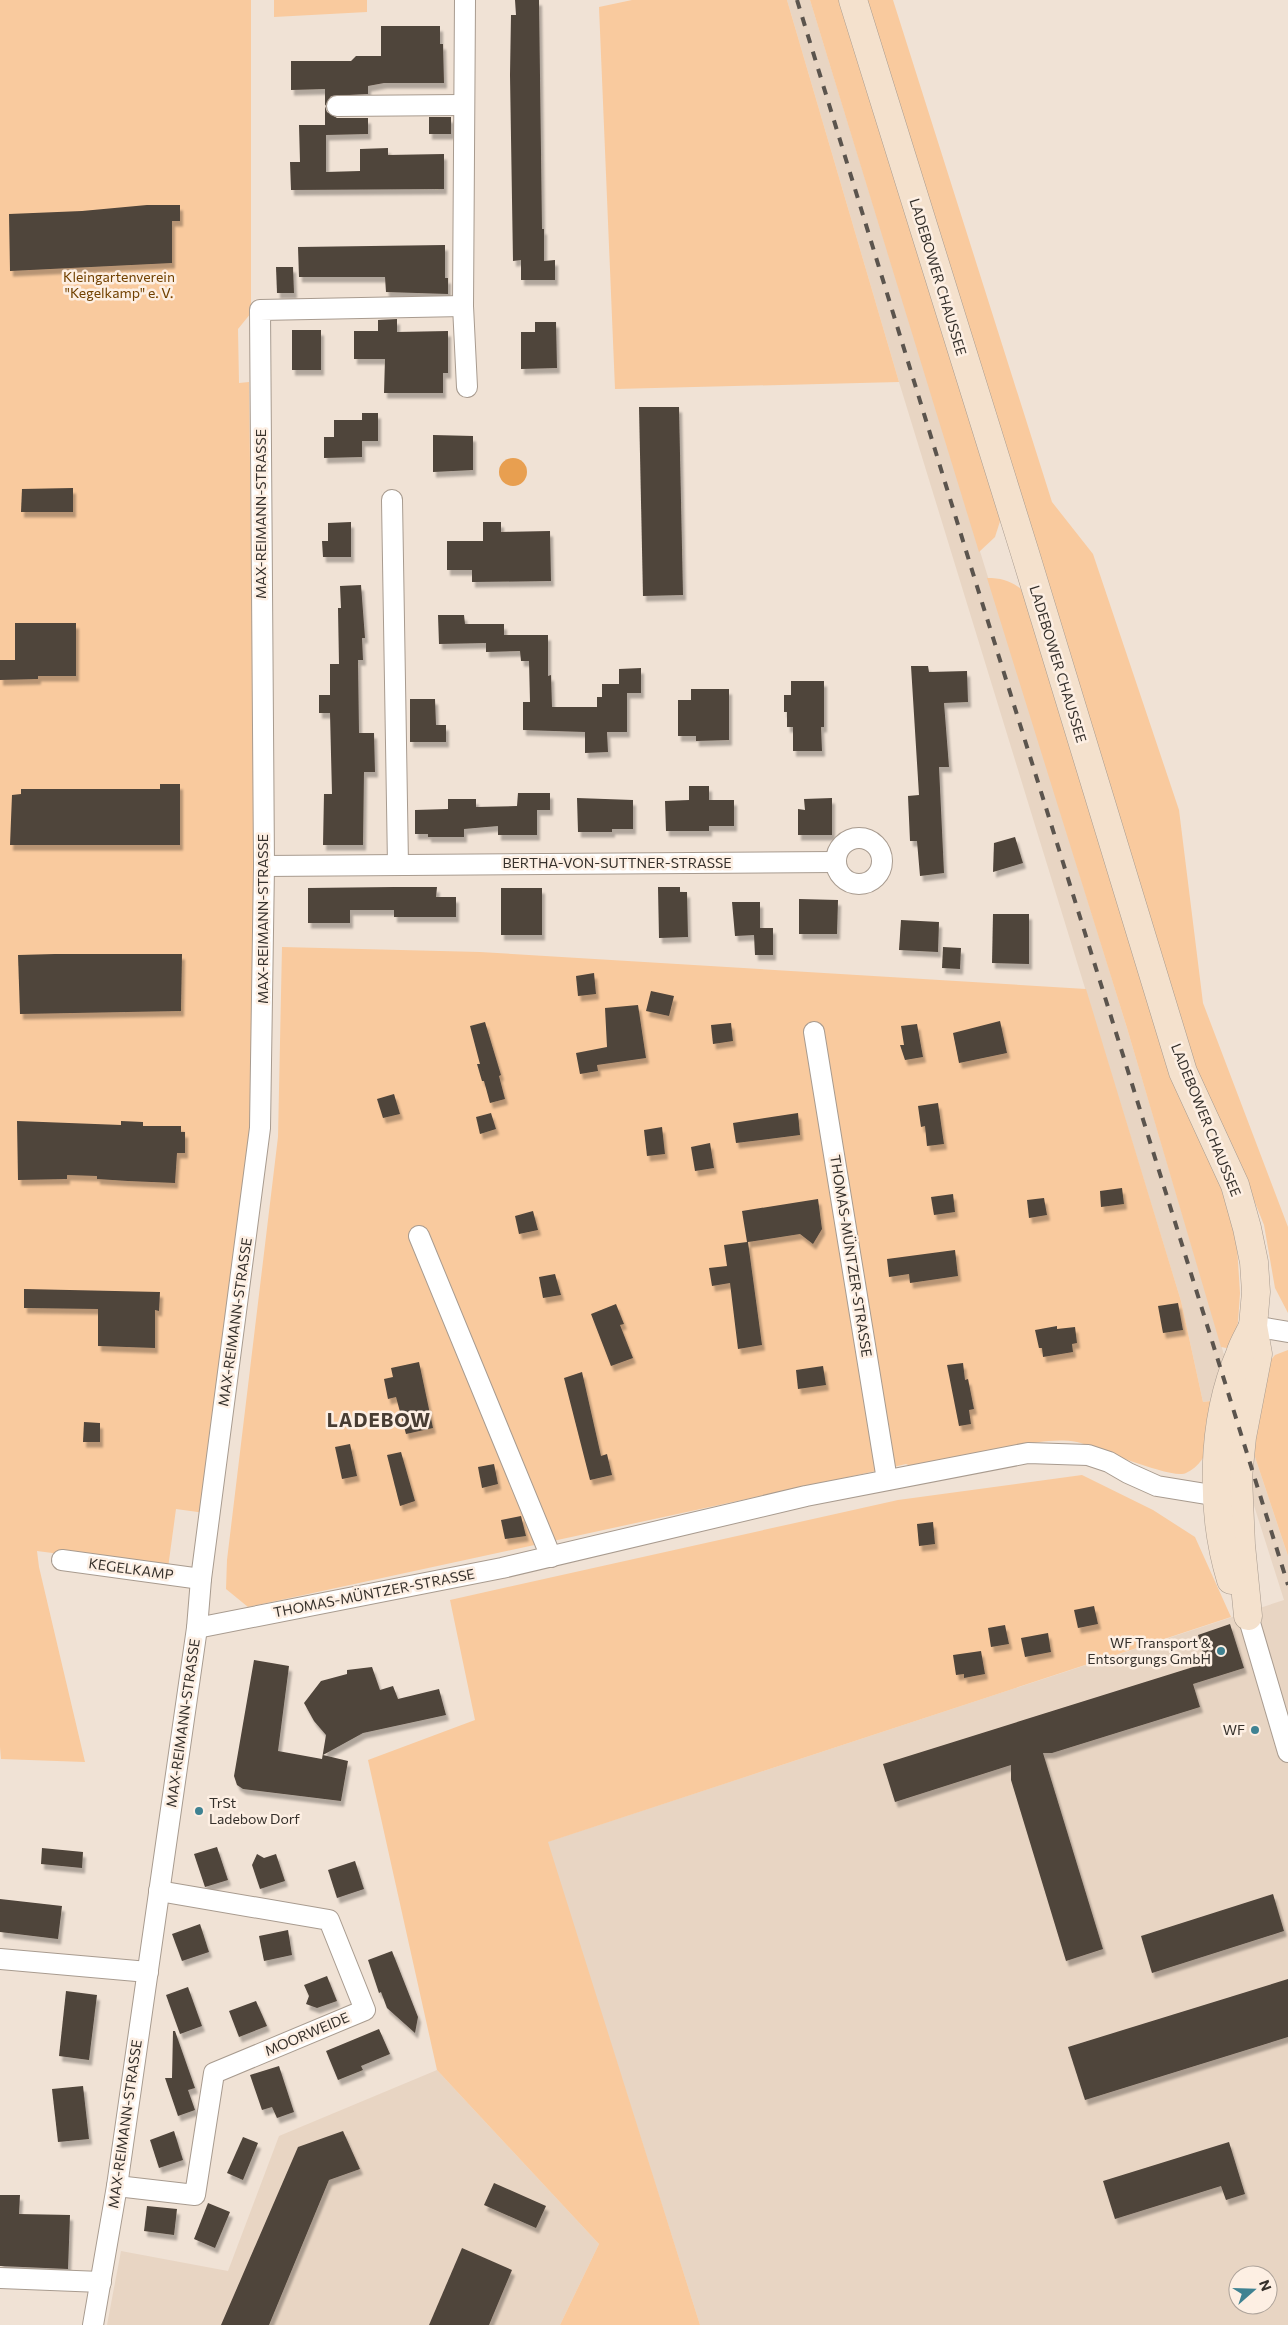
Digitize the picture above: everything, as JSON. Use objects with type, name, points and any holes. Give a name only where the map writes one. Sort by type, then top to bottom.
[{"type":"street","points":[[465,0],[463,306],[467,387]]},
{"type":"street","name":"LADEBOWER CHAUSSEE","points":[[853,0],[1025,553],[1183,1072],[1235,1185],[1254,1262],[1256,1292],[1253,1326],[1240,1353],[1228,1394],[1220,1434],[1227,1496],[1224,1555],[1233,1586],[1248,1616]]},
{"type":"street","points":[[337,106],[463,105]]},
{"type":"street","name":"MAX-REIMANN-STRASSE","points":[[93,2325],[117,2186],[197,1628],[201,1579],[260,1128],[264,866],[260,310],[463,306]]},
{"type":"street","points":[[392,500],[398,865]]},
{"type":"street","name":"BERTHA-VON-SUTTNER-STRASSE","points":[[264,866],[836,862]]},
{"type":"street","name":"THOMAS-MÜNTZER-STRASSE","points":[[814,1032],[887,1480]]},
{"type":"street","points":[[419,1236],[551,1557]]},
{"type":"street","points":[[1253,1326],[1288,1332]]},
{"type":"street","name":"THOMAS-MÜNTZER-STRASSE","points":[[197,1628],[551,1557],[806,1496],[1028,1453],[1088,1455],[1108,1462],[1157,1486],[1227,1496]]},
{"type":"street","name":"KEGELKAMP","points":[[62,1560],[201,1579]]},
{"type":"street","points":[[1248,1616],[1288,1752]]},
{"type":"street","name":"MOORWEIDE","points":[[117,2186],[195,2195],[214,2073],[365,2010],[329,1920],[159,1891]]},
{"type":"street","points":[[0,1959],[148,1972]]},
{"type":"street","points":[[0,2278],[101,2282]]},
{"type":"shaded area","points":[[787,0],[810,0],[1127,1028],[1249,1439],[1288,1556],[1288,2325],[700,2325],[547,1842],[1284,1600],[1243,1471],[1217,1400],[1203,1402],[1181,1301],[899,382]]},
{"type":"shaded area","points":[[513,458],[523,462],[527,472],[523,482],[513,486],[503,482],[499,472],[503,462]]},
{"type":"shaded area","points":[[437,2070],[599,2244],[560,2325],[107,2325],[121,2251],[228,2271],[279,2136]]},
{"type":"green space","name":"Kleingartenverein \"Kegelkamp\" e. V.","points":[[0,0],[251,0],[251,313],[238,329],[239,383],[249,382],[255,866],[251,1157],[205,1513],[176,1509],[168,1568],[37,1551],[39,1567],[85,1762],[1,1759],[0,1747]]},
{"type":"green space","points":[[274,0],[367,0],[367,12],[274,17]]},
{"type":"green space","points":[[632,0],[787,0],[899,382],[615,389],[599,7]]},
{"type":"green space","points":[[810,0],[842,0],[1002,515],[995,537],[979,552]]},
{"type":"green space","points":[[866,0],[893,0],[1052,502],[1093,554],[1179,810],[1203,1003],[1288,1227],[1288,1313],[1275,1288],[1264,1225],[1246,1180],[1195,1068]]},
{"type":"green space","points":[[987,578],[1008,581],[1026,593],[1224,1188],[1236,1231],[1240,1293],[1238,1322],[1232,1349],[1221,1347],[1127,1028]]},
{"type":"green space","points":[[282,947],[480,952],[1086,989],[1181,1301],[1203,1402],[1218,1400],[1210,1442],[1202,1460],[1186,1473],[1178,1474],[1151,1468],[1077,1442],[1057,1440],[1037,1442],[915,1468],[906,1464],[248,1607],[226,1589],[227,1560],[278,1137]]},
{"type":"green space","points":[[1288,1350],[1288,1556],[1249,1439],[1260,1373],[1275,1355]]},
{"type":"green space","points":[[1082,1475],[1153,1510],[1195,1537],[1231,1617],[548,1842],[700,2325],[560,2325],[599,2244],[437,2070],[368,1760],[475,1720],[450,1600],[898,1500]]},
{"type":"building","points":[[515,0],[539,0],[542,229],[544,229],[544,261],[555,260],[555,280],[521,280],[521,260],[513,261],[510,75],[511,15],[516,15]]},
{"type":"building","points":[[381,26],[440,26],[440,44],[443,44],[444,83],[384,83],[368,86],[368,94],[331,96],[325,106],[325,89],[291,90],[291,61],[351,61],[356,56],[381,56]]},
{"type":"building","points":[[325,106],[327,112],[337,118],[368,118],[368,134],[326,135],[326,172],[360,171],[360,149],[388,148],[388,155],[444,154],[444,189],[291,190],[290,162],[300,162],[299,125],[325,125]]},
{"type":"building","points":[[429,117],[451,117],[451,134],[429,134]]},
{"type":"building","points":[[147,205],[180,205],[180,221],[172,221],[172,263],[10,271],[9,214],[82,211]]},
{"type":"building","points":[[445,245],[445,278],[448,278],[448,294],[386,292],[385,277],[299,277],[298,247]]},
{"type":"building","points":[[276,267],[293,267],[294,293],[277,293]]},
{"type":"building","points":[[397,319],[397,332],[448,331],[448,373],[443,373],[443,393],[384,393],[385,359],[354,359],[354,331],[378,331],[378,320]]},
{"type":"building","points":[[535,322],[556,322],[557,368],[521,369],[521,332],[535,332]]},
{"type":"building","points":[[292,330],[321,330],[321,370],[292,370]]},
{"type":"building","points":[[639,407],[679,407],[683,595],[643,596]]},
{"type":"building","points":[[362,413],[378,413],[378,441],[362,441],[362,457],[324,458],[324,437],[334,437],[334,420],[362,420]]},
{"type":"building","points":[[433,435],[473,436],[473,470],[433,472]]},
{"type":"building","points":[[73,488],[73,512],[21,512],[22,489]]},
{"type":"building","points":[[351,522],[351,557],[323,557],[322,541],[328,541],[328,523]]},
{"type":"building","points":[[483,522],[501,522],[501,532],[550,531],[551,581],[472,582],[472,570],[447,570],[447,541],[483,541]]},
{"type":"building","points":[[361,585],[365,638],[362,638],[363,660],[358,660],[359,733],[374,733],[375,772],[364,772],[363,845],[323,845],[324,794],[332,794],[330,713],[319,713],[319,695],[330,695],[330,664],[339,664],[338,608],[341,608],[340,586]]},
{"type":"building","points":[[438,615],[464,615],[465,624],[504,624],[504,635],[548,635],[548,676],[551,675],[552,707],[597,707],[597,697],[602,697],[602,684],[619,684],[619,669],[641,668],[641,693],[627,693],[627,732],[607,732],[608,752],[585,753],[585,732],[523,730],[523,702],[530,702],[529,661],[521,661],[520,651],[486,652],[486,643],[439,644]]},
{"type":"building","points":[[15,623],[76,623],[76,676],[38,676],[38,679],[0,680],[0,660],[15,660]]},
{"type":"building","points":[[911,666],[928,666],[929,672],[967,671],[968,702],[944,703],[949,767],[939,767],[944,873],[920,876],[917,841],[910,841],[908,796],[919,795]]},
{"type":"building","points":[[791,681],[824,681],[824,727],[821,727],[822,751],[793,751],[793,727],[787,727],[787,712],[784,712],[784,695],[791,695]]},
{"type":"building","points":[[691,689],[729,689],[729,740],[696,741],[696,736],[678,736],[678,700],[691,700]]},
{"type":"building","points":[[410,699],[435,699],[436,725],[446,725],[446,742],[410,742]]},
{"type":"building","points":[[160,784],[180,784],[180,845],[10,845],[12,795],[21,794],[21,789],[160,789]]},
{"type":"building","points":[[689,786],[709,786],[709,800],[734,800],[734,826],[709,826],[709,831],[666,831],[665,801],[689,800]]},
{"type":"building","points":[[518,793],[550,793],[550,810],[537,810],[537,835],[498,835],[498,826],[464,829],[464,837],[428,837],[428,834],[415,834],[415,810],[448,809],[448,799],[476,799],[476,807],[517,806]]},
{"type":"building","points":[[577,798],[633,800],[633,829],[612,829],[612,832],[578,832]]},
{"type":"building","points":[[832,798],[832,835],[798,835],[798,809],[805,810],[804,799]]},
{"type":"building","points":[[1015,837],[1023,863],[993,872],[994,843]]},
{"type":"building","points":[[437,887],[436,897],[456,897],[456,917],[394,917],[394,910],[350,910],[350,923],[308,923],[308,888]]},
{"type":"building","points":[[658,887],[680,887],[680,892],[687,892],[688,937],[659,938]]},
{"type":"building","points":[[501,888],[542,888],[542,935],[501,935]]},
{"type":"building","points":[[799,899],[838,900],[837,934],[799,934]]},
{"type":"building","points":[[732,902],[760,902],[760,928],[773,928],[773,955],[755,955],[754,935],[735,936]]},
{"type":"building","points":[[993,914],[1029,914],[1029,964],[992,963]]},
{"type":"building","points":[[901,920],[939,922],[938,952],[899,950]]},
{"type":"building","points":[[943,947],[961,948],[960,969],[942,968]]},
{"type":"building","points":[[182,954],[181,1011],[20,1014],[18,955]]},
{"type":"building","points":[[594,973],[596,994],[578,996],[576,976]]},
{"type":"building","points":[[651,991],[674,996],[669,1016],[646,1011]]},
{"type":"building","points":[[638,1005],[646,1058],[597,1065],[598,1071],[580,1074],[576,1053],[607,1047],[605,1008]]},
{"type":"building","points":[[1000,1021],[1007,1053],[959,1063],[953,1033]]},
{"type":"building","points":[[485,1022],[501,1075],[499,1076],[505,1099],[490,1103],[477,1064],[480,1064],[470,1026]]},
{"type":"building","points":[[731,1023],[733,1041],[713,1044],[711,1025]]},
{"type":"building","points":[[917,1024],[923,1057],[905,1060],[900,1045],[904,1045],[901,1026]]},
{"type":"building","points":[[394,1094],[400,1114],[383,1118],[377,1099]]},
{"type":"building","points":[[938,1103],[944,1144],[927,1146],[925,1126],[921,1127],[918,1106]]},
{"type":"building","points":[[491,1113],[496,1129],[480,1134],[476,1117]]},
{"type":"building","points":[[798,1113],[800,1135],[736,1143],[733,1123]]},
{"type":"building","points":[[17,1121],[121,1125],[121,1121],[143,1122],[143,1126],[181,1126],[181,1132],[185,1132],[185,1153],[177,1153],[175,1183],[97,1179],[97,1176],[67,1175],[67,1179],[18,1180]]},
{"type":"building","points":[[662,1127],[665,1154],[647,1156],[644,1130]]},
{"type":"building","points":[[710,1143],[714,1168],[695,1171],[691,1147]]},
{"type":"building","points":[[1122,1188],[1124,1204],[1101,1207],[1100,1191]]},
{"type":"building","points":[[953,1194],[955,1212],[934,1215],[931,1197]]},
{"type":"building","points":[[1044,1198],[1047,1215],[1029,1218],[1027,1200]]},
{"type":"building","points":[[818,1199],[822,1229],[813,1244],[800,1234],[748,1242],[762,1345],[738,1349],[730,1283],[712,1286],[709,1268],[727,1266],[724,1245],[747,1242],[742,1211]]},
{"type":"building","points":[[533,1211],[538,1230],[519,1234],[515,1216]]},
{"type":"building","points":[[955,1250],[958,1276],[910,1283],[909,1274],[889,1277],[887,1259]]},
{"type":"building","points":[[555,1274],[561,1295],[543,1298],[539,1277]]},
{"type":"building","points":[[24,1289],[160,1292],[159,1311],[155,1310],[155,1348],[98,1346],[98,1309],[24,1308]]},
{"type":"building","points":[[1178,1303],[1183,1330],[1163,1333],[1158,1306]]},
{"type":"building","points":[[616,1304],[624,1324],[620,1325],[633,1358],[611,1366],[591,1314]]},
{"type":"building","points":[[1057,1326],[1057,1329],[1075,1327],[1077,1343],[1072,1344],[1073,1352],[1043,1357],[1042,1348],[1039,1348],[1035,1330]]},
{"type":"building","points":[[419,1362],[433,1428],[406,1434],[396,1397],[388,1399],[384,1379],[393,1377],[391,1368]]},
{"type":"building","points":[[963,1363],[965,1380],[968,1379],[974,1409],[969,1410],[971,1424],[959,1426],[947,1365]]},
{"type":"building","points":[[823,1366],[826,1385],[798,1389],[796,1370]]},
{"type":"building","points":[[582,1372],[601,1456],[607,1454],[612,1475],[590,1480],[564,1378]]},
{"type":"building","points":[[84,1422],[100,1423],[100,1442],[83,1442]]},
{"type":"building","points":[[350,1444],[357,1476],[342,1479],[335,1447]]},
{"type":"building","points":[[401,1452],[415,1501],[400,1506],[387,1455]]},
{"type":"building","points":[[494,1464],[498,1484],[482,1488],[478,1467]]},
{"type":"building","points":[[521,1516],[526,1536],[505,1539],[501,1520]]},
{"type":"building","points":[[933,1522],[935,1544],[919,1546],[917,1524]]},
{"type":"building","points":[[1094,1606],[1098,1624],[1078,1628],[1074,1610]]},
{"type":"building","points":[[1230,1624],[1244,1668],[1193,1684],[1200,1707],[1052,1753],[1043,1753],[1103,1949],[1066,1961],[1011,1780],[1011,1765],[895,1802],[883,1764],[1206,1663],[1198,1635]]},
{"type":"building","points":[[1005,1625],[1009,1644],[991,1647],[988,1628]]},
{"type":"building","points":[[1048,1633],[1051,1652],[1025,1657],[1021,1638]]},
{"type":"building","points":[[981,1651],[985,1674],[964,1678],[964,1674],[956,1675],[953,1655]]},
{"type":"building","points":[[254,1660],[289,1666],[278,1751],[322,1759],[326,1735],[314,1721],[304,1703],[321,1681],[347,1674],[347,1670],[372,1667],[380,1690],[393,1686],[398,1699],[439,1689],[446,1715],[363,1733],[323,1755],[348,1761],[341,1801],[243,1789],[237,1785],[234,1776]]},
{"type":"building","points":[[217,1847],[228,1880],[205,1887],[194,1854]]},
{"type":"building","points":[[42,1848],[83,1852],[82,1868],[41,1864]]},
{"type":"building","points":[[257,1854],[264,1858],[276,1854],[285,1881],[260,1889],[252,1865]]},
{"type":"building","points":[[355,1861],[364,1889],[337,1898],[328,1870]]},
{"type":"building","points":[[1273,1894],[1284,1931],[1152,1973],[1141,1936]]},
{"type":"building","points":[[0,1899],[62,1906],[58,1939],[0,1932]]},
{"type":"building","points":[[200,1924],[209,1952],[182,1961],[172,1934]]},
{"type":"building","points":[[288,1930],[292,1955],[264,1961],[259,1936]]},
{"type":"building","points":[[392,1951],[418,2017],[415,2033],[387,2008],[381,1992],[379,1993],[368,1960]]},
{"type":"building","points":[[327,1976],[337,2001],[317,2008],[306,2004],[309,1996],[304,1985]]},
{"type":"building","points":[[1288,1979],[1288,2037],[1085,2100],[1068,2047]]},
{"type":"building","points":[[188,1987],[202,2026],[180,2034],[166,1995]]},
{"type":"building","points":[[66,1991],[97,1995],[89,2060],[59,2056]]},
{"type":"building","points":[[256,2001],[267,2026],[239,2037],[229,2011]]},
{"type":"building","points":[[379,2029],[390,2054],[361,2066],[363,2070],[338,2080],[326,2051]]},
{"type":"building","points":[[173,2031],[175,2031],[195,2088],[188,2090],[195,2110],[178,2116],[165,2078],[172,2078]]},
{"type":"building","points":[[279,2066],[294,2112],[277,2118],[272,2107],[262,2110],[250,2075]]},
{"type":"building","points":[[83,2086],[89,2139],[58,2142],[52,2089]]},
{"type":"building","points":[[174,2131],[183,2160],[159,2168],[150,2140]]},
{"type":"building","points":[[343,2131],[360,2169],[329,2180],[269,2325],[221,2325],[298,2147]]},
{"type":"building","points":[[243,2137],[258,2143],[243,2180],[227,2173]]},
{"type":"building","points":[[1229,2142],[1245,2194],[1226,2200],[1221,2186],[1115,2219],[1103,2181]]},
{"type":"building","points":[[494,2183],[546,2206],[536,2228],[484,2205]]},
{"type":"building","points":[[0,2195],[20,2195],[19,2214],[70,2215],[68,2269],[0,2266]]},
{"type":"building","points":[[208,2203],[230,2212],[215,2248],[194,2239]]},
{"type":"building","points":[[147,2206],[177,2209],[174,2235],[144,2231]]},
{"type":"building","points":[[462,2248],[512,2270],[489,2325],[429,2325]]},
{"type":"railway","points":[[797,0],[971,567],[1288,1585]]},
{"type":"place","name":"WF Transport & Entsorgungs GmbH","points":[[1221,1651]]},
{"type":"place","name":"WF","points":[[1255,1730]]},
{"type":"place","name":"TrSt Ladebow Dorf","points":[[199,1811]]},
{"type":"district","name":"LADEBOW","points":[[379,1420]]}]
